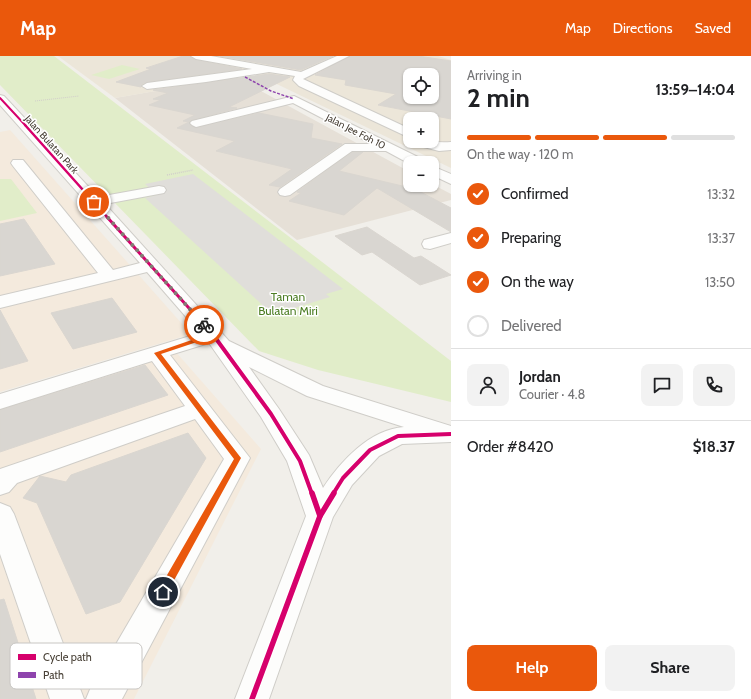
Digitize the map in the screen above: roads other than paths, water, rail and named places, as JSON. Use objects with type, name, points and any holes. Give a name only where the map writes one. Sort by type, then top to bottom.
[{"type":"street","points":[[202,56],[303,75]]},
{"type":"street","points":[[344,56],[303,75],[298,80],[303,84],[403,131]]},
{"type":"street","points":[[147,86],[268,69]]},
{"type":"street","points":[[153,76],[183,82]]},
{"type":"street","name":"Jalan Bulatan Park","points":[[0,98],[30,161],[94,202],[216,339]]},
{"type":"street","name":"Jalan Jee Foh 10","points":[[196,123],[294,99],[405,156]]},
{"type":"street","points":[[284,192],[349,147],[389,148],[403,145]]},
{"type":"street","points":[[439,147],[451,146]]},
{"type":"street","points":[[30,161],[109,276]]},
{"type":"street","points":[[439,174],[451,180]]},
{"type":"street","points":[[94,202],[159,190]]},
{"type":"street","points":[[430,244],[451,238]]},
{"type":"street","points":[[0,302],[151,266]]},
{"type":"street","points":[[216,339],[271,414],[300,461],[320,516]]},
{"type":"street","points":[[0,402],[157,353],[216,339],[266,368],[315,391],[451,434]]},
{"type":"street","points":[[134,643],[237,458],[157,353]]},
{"type":"street","points":[[0,485],[8,476],[200,409]]},
{"type":"street","points":[[252,699],[320,516],[343,478],[370,450],[398,436],[451,434]]},
{"type":"street","points":[[0,514],[47,643]]},
{"type":"street","points":[[63,689],[67,699]]},
{"type":"street","points":[[103,699],[109,689]]},
{"type":"park label","name":"Taman Bulatan Miri","points":[[288,304]]}]
